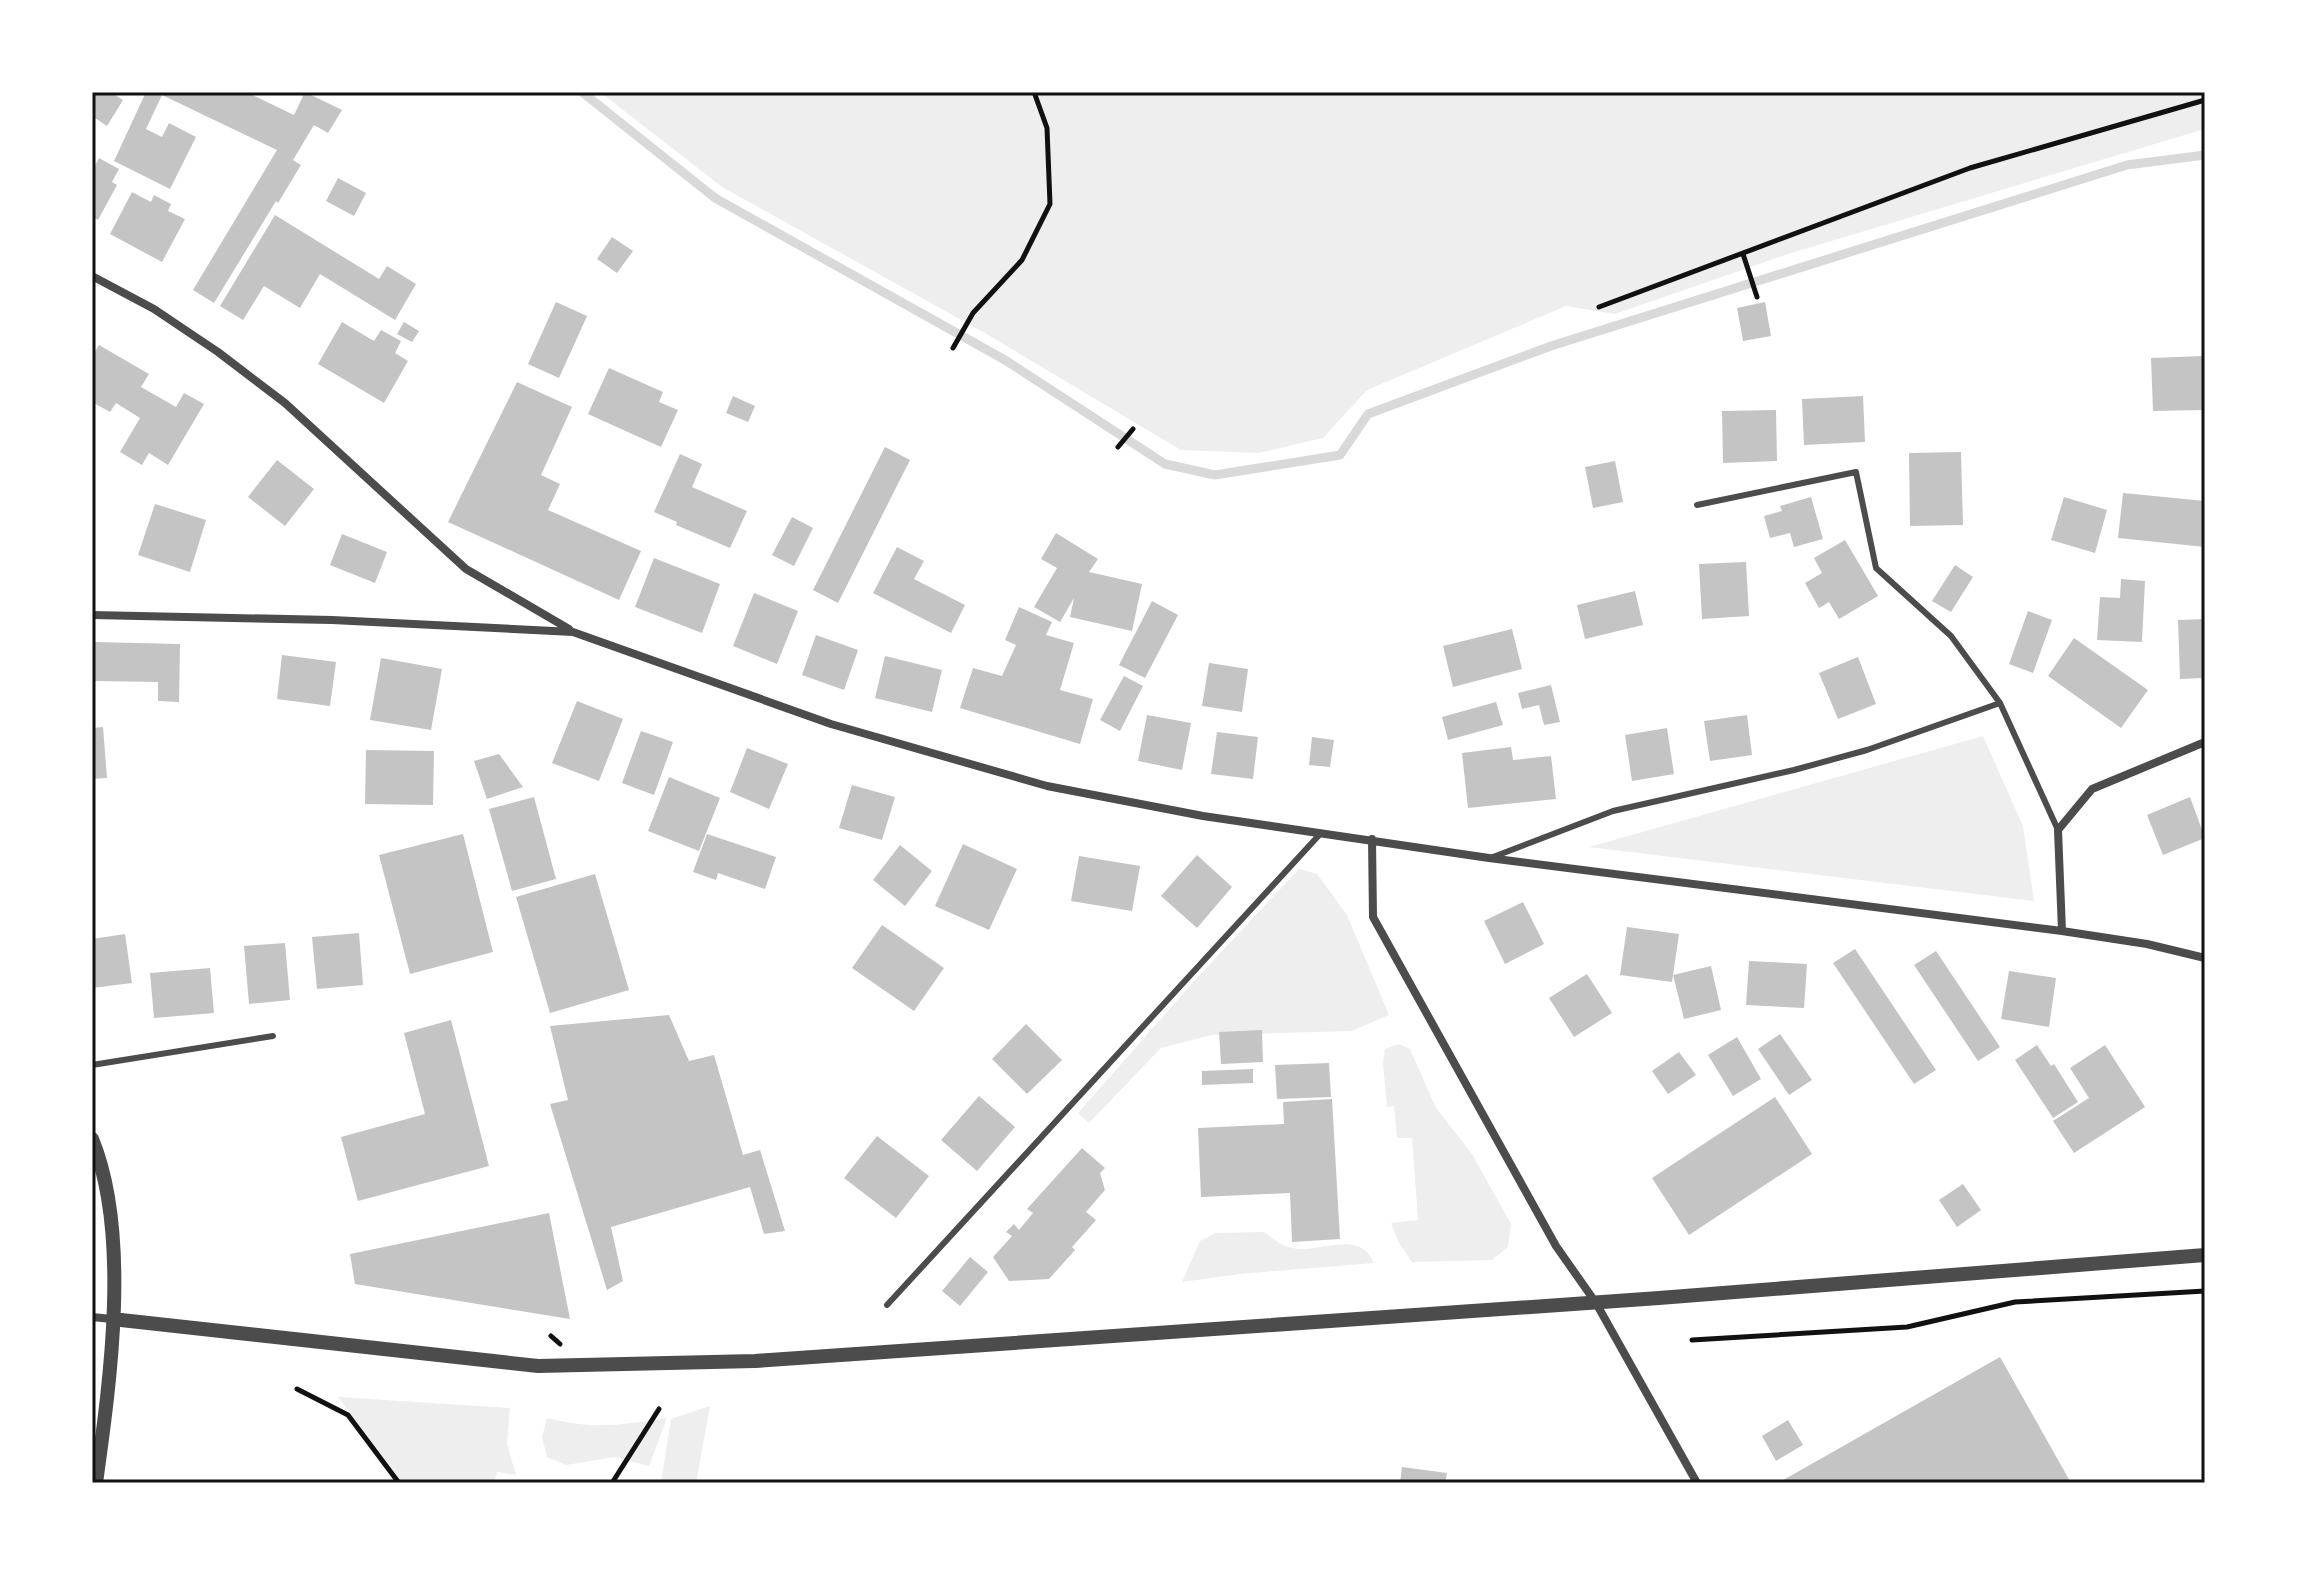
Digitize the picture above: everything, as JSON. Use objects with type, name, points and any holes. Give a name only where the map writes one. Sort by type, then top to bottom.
[{"type":"street","points":[[92,276],[154,309],[285,403],[466,569],[573,632],[831,724],[1047,786],[1203,816],[1489,858],[2062,931],[2147,944],[2205,958]]},
{"type":"street","points":[[92,615],[332,620],[573,632]]},
{"type":"street","points":[[2062,931],[2058,830],[2092,789],[2205,742]]},
{"type":"street","points":[[1372,839],[1373,917],[1556,1246],[1596,1303],[1697,1483]]},
{"type":"street","points":[[92,1139],[101,1162],[115,1245],[108,1401],[96,1483]]},
{"type":"street","points":[[92,1317],[538,1366],[755,1361],[1596,1303],[2205,1255]]},
{"type":"lane","points":[[1697,505],[1856,472],[1876,568],[1951,636],[2000,703],[2058,830]]},
{"type":"lane","points":[[1489,858],[1613,811],[1853,754],[2000,703]]},
{"type":"lane","points":[[887,1305],[1321,833]]},
{"type":"lane","points":[[92,1065],[273,1036]]},
{"type":"path","points":[[953,348],[973,313],[1022,260],[1050,204],[1047,128],[1034,92]]},
{"type":"path","points":[[1599,307],[1970,168],[2205,100]]},
{"type":"path","points":[[1743,254],[1757,297]]},
{"type":"path","points":[[1118,447],[1133,429]]},
{"type":"path","points":[[1692,1340],[1907,1327],[2015,1302],[2205,1291]]},
{"type":"path","points":[[297,1389],[348,1415],[399,1483]]},
{"type":"path","points":[[612,1483],[659,1409]]},
{"type":"shaded area","points":[[600,92],[2205,92],[2205,129],[1788,254],[1615,314],[1566,306],[1367,390],[1323,438],[1259,453],[1181,450],[983,332],[722,187]]},
{"type":"shaded area","points":[[1983,736],[2023,826],[2034,901],[1589,847]]},
{"type":"shaded area","points":[[1299,869],[1317,874],[1347,915],[1389,1015],[1352,1031],[1212,1035],[1161,1048],[1089,1123],[1078,1113],[1197,978]]},
{"type":"shaded area","points":[[1399,1044],[1410,1049],[1436,1108],[1472,1154],[1511,1224],[1508,1247],[1492,1260],[1412,1262],[1399,1243],[1391,1223],[1418,1220],[1412,1138],[1397,1138],[1394,1106],[1387,1107],[1383,1063],[1385,1049]]},
{"type":"shaded area","points":[[1264,1232],[1280,1244],[1292,1248],[1349,1244],[1367,1253],[1374,1263],[1182,1282],[1200,1241],[1216,1233]]},
{"type":"shaded area","points":[[338,1397],[510,1408],[507,1444],[516,1475],[497,1472],[494,1483],[403,1483]]},
{"type":"shaded area","points":[[710,1406],[696,1483],[661,1483],[671,1419]]},
{"type":"shaded area","points":[[547,1418],[607,1425],[667,1418],[649,1466],[615,1457],[566,1465],[547,1457],[542,1437]]},
{"type":"building","points":[[92,92],[110,92],[123,100],[107,126],[92,116]]},
{"type":"building","points":[[146,92],[246,92],[294,115],[305,92],[342,110],[328,133],[314,125],[293,160],[301,165],[214,303],[193,290],[277,150],[162,95],[146,129],[162,137],[169,123],[196,137],[170,189],[114,161]]},
{"type":"building","points":[[99,158],[119,169],[112,182],[117,185],[98,220],[92,217],[92,171]]},
{"type":"building","points":[[338,178],[366,193],[354,216],[326,201]]},
{"type":"building","points":[[132,192],[151,202],[154,195],[171,204],[168,211],[185,219],[162,262],[110,234]]},
{"type":"building","points":[[275,215],[379,279],[387,266],[416,284],[395,320],[320,274],[300,308],[264,286],[243,320],[220,306]]},
{"type":"building","points":[[612,237],[633,251],[617,273],[597,259]]},
{"type":"building","points":[[556,302],[587,316],[559,378],[528,364]]},
{"type":"building","points":[[1765,302],[1771,336],[1743,341],[1737,308]]},
{"type":"building","points":[[342,322],[374,341],[381,330],[401,341],[395,353],[408,361],[384,403],[318,364]]},
{"type":"building","points":[[404,322],[419,331],[412,342],[397,334]]},
{"type":"building","points":[[99,345],[149,374],[141,387],[176,407],[184,393],[204,404],[168,465],[149,453],[142,465],[120,452],[140,418],[116,403],[110,412],[92,402],[92,357]]},
{"type":"building","points":[[2204,356],[2205,410],[2153,411],[2151,358]]},
{"type":"building","points":[[609,368],[663,392],[659,402],[678,410],[661,447],[588,414]]},
{"type":"building","points":[[517,382],[572,407],[541,475],[560,484],[548,510],[641,551],[619,600],[448,522]]},
{"type":"building","points":[[733,396],[755,406],[748,422],[726,413]]},
{"type":"building","points":[[1863,396],[1865,442],[1804,445],[1802,399]]},
{"type":"building","points":[[1776,410],[1777,461],[1723,463],[1722,411]]},
{"type":"building","points":[[885,447],[910,460],[838,603],[813,590]]},
{"type":"building","points":[[1961,452],[1963,525],[1910,526],[1909,453]]},
{"type":"building","points":[[680,454],[702,464],[692,487],[747,511],[730,548],[654,512]]},
{"type":"building","points":[[277,460],[314,489],[285,526],[248,497]]},
{"type":"building","points":[[1615,461],[1623,502],[1593,508],[1585,467]]},
{"type":"building","points":[[2123,493],[2205,501],[2205,547],[2118,538]]},
{"type":"building","points":[[1811,497],[1823,539],[1794,547],[1790,533],[1770,538],[1764,516],[1782,511],[1780,506]]},
{"type":"building","points":[[2064,497],[2107,510],[2095,553],[2051,540]]},
{"type":"building","points":[[155,504],[206,520],[190,572],[138,555]]},
{"type":"building","points":[[792,517],[813,528],[794,566],[772,555]]},
{"type":"building","points":[[1056,533],[1098,559],[1089,572],[1142,584],[1132,631],[1070,617],[1074,598],[1060,622],[1034,607],[1057,568],[1041,559]]},
{"type":"building","points":[[342,534],[387,552],[375,583],[330,565]]},
{"type":"building","points":[[1845,540],[1878,596],[1839,619],[1829,602],[1819,608],[1805,583],[1822,573],[1814,558]]},
{"type":"building","points":[[897,547],[924,561],[914,579],[965,605],[951,633],[873,593]]},
{"type":"building","points":[[654,558],[720,584],[702,633],[635,607]]},
{"type":"building","points":[[1746,562],[1749,616],[1702,619],[1699,564]]},
{"type":"building","points":[[1955,565],[1973,577],[1951,612],[1932,601]]},
{"type":"building","points":[[2121,579],[2145,581],[2142,642],[2097,640],[2100,597],[2120,598]]},
{"type":"building","points":[[1635,591],[1643,625],[1585,639],[1577,605]]},
{"type":"building","points":[[754,593],[798,611],[777,664],[733,646]]},
{"type":"building","points":[[1152,601],[1178,615],[1145,678],[1119,665]]},
{"type":"building","points":[[1019,607],[1052,622],[1046,635],[1074,643],[1060,690],[1093,699],[1080,744],[960,708],[973,668],[1002,676],[1016,645],[1005,640]]},
{"type":"building","points":[[2028,611],[2052,620],[2033,673],[2009,664]]},
{"type":"building","points":[[2205,619],[2205,678],[2180,679],[2178,620]]},
{"type":"building","points":[[1512,629],[1522,669],[1453,687],[1443,646]]},
{"type":"building","points":[[816,635],[858,650],[844,690],[802,675]]},
{"type":"building","points":[[2074,638],[2148,690],[2121,728],[2048,676]]},
{"type":"building","points":[[94,642],[180,644],[179,702],[158,701],[158,682],[94,681]]},
{"type":"building","points":[[282,655],[336,662],[330,706],[277,699]]},
{"type":"building","points":[[885,656],[942,670],[932,712],[875,698]]},
{"type":"building","points":[[1858,657],[1876,704],[1838,719],[1819,673]]},
{"type":"building","points":[[381,658],[442,669],[431,730],[370,720]]},
{"type":"building","points":[[1209,663],[1248,669],[1242,712],[1202,706]]},
{"type":"building","points":[[1124,676],[1143,686],[1120,731],[1100,720]]},
{"type":"building","points":[[1551,685],[1560,722],[1544,725],[1539,705],[1522,709],[1518,693]]},
{"type":"building","points":[[577,701],[623,719],[599,781],[552,763]]},
{"type":"building","points":[[1496,702],[1503,725],[1448,740],[1442,717]]},
{"type":"building","points":[[1147,715],[1191,723],[1182,770],[1138,761]]},
{"type":"building","points":[[1747,715],[1752,755],[1710,761],[1704,721]]},
{"type":"building","points":[[103,727],[107,778],[92,779],[92,728]]},
{"type":"building","points":[[1667,728],[1674,774],[1632,781],[1625,735]]},
{"type":"building","points":[[641,731],[673,742],[654,795],[622,783]]},
{"type":"building","points":[[1217,732],[1258,737],[1253,779],[1211,774]]},
{"type":"building","points":[[1312,737],[1334,740],[1330,767],[1309,765]]},
{"type":"building","points":[[1511,747],[1513,760],[1551,756],[1556,799],[1468,808],[1462,753]]},
{"type":"building","points":[[747,748],[788,764],[769,809],[730,792]]},
{"type":"building","points":[[366,750],[434,751],[433,805],[365,804]]},
{"type":"building","points":[[499,754],[523,787],[487,799],[474,761]]},
{"type":"building","points":[[669,777],[720,798],[699,851],[648,831]]},
{"type":"building","points":[[852,785],[895,797],[882,840],[839,828]]},
{"type":"building","points":[[534,797],[556,879],[512,891],[489,809]]},
{"type":"building","points":[[2190,797],[2205,838],[2163,855],[2147,815]]},
{"type":"building","points":[[463,834],[493,952],[410,974],[379,855]]},
{"type":"building","points":[[707,834],[776,857],[765,889],[718,873],[716,880],[693,872]]},
{"type":"building","points":[[963,844],[1017,869],[989,930],[935,906]]},
{"type":"building","points":[[900,845],[932,871],[905,906],[873,880]]},
{"type":"building","points":[[1197,855],[1232,887],[1197,928],[1161,896]]},
{"type":"building","points":[[1079,856],[1140,866],[1132,911],[1071,901]]},
{"type":"building","points":[[595,874],[629,990],[550,1013],[516,897]]},
{"type":"building","points":[[1523,902],[1544,944],[1505,964],[1484,921]]},
{"type":"building","points":[[882,925],[944,968],[914,1011],[852,968]]},
{"type":"building","points":[[1627,927],[1679,934],[1672,982],[1620,975]]},
{"type":"building","points":[[359,933],[363,985],[317,989],[312,937]]},
{"type":"building","points":[[125,934],[132,983],[92,988],[92,939]]},
{"type":"building","points":[[285,943],[290,1000],[249,1004],[244,946]]},
{"type":"building","points":[[1855,949],[1936,1070],[1914,1084],[1833,963]]},
{"type":"building","points":[[1936,951],[2000,1047],[1978,1061],[1914,965]]},
{"type":"building","points":[[1749,961],[1807,964],[1804,1008],[1746,1005]]},
{"type":"building","points":[[1711,966],[1721,1010],[1684,1019],[1673,975]]},
{"type":"building","points":[[210,968],[214,1013],[154,1018],[150,973]]},
{"type":"building","points":[[2009,971],[2056,978],[2049,1027],[2001,1019]]},
{"type":"building","points":[[1587,974],[1612,1013],[1574,1037],[1549,998]]},
{"type":"building","points":[[669,1015],[689,1061],[714,1055],[743,1155],[760,1150],[785,1231],[764,1234],[750,1187],[611,1227],[623,1281],[607,1290],[550,1104],[568,1100],[550,1026]]},
{"type":"building","points":[[451,1020],[489,1166],[358,1201],[341,1137],[425,1114],[404,1033]]},
{"type":"building","points":[[1026,1024],[1062,1060],[1027,1094],[992,1059]]},
{"type":"building","points":[[1262,1030],[1263,1062],[1221,1064],[1219,1032]]},
{"type":"building","points":[[1780,1034],[1812,1080],[1789,1095],[1758,1049]]},
{"type":"building","points":[[1737,1037],[1761,1079],[1733,1096],[1708,1055]]},
{"type":"building","points":[[2037,1045],[2051,1066],[2054,1064],[2078,1102],[2053,1118],[2015,1060]]},
{"type":"building","points":[[2105,1045],[2145,1107],[2074,1153],[2053,1121],[2089,1098],[2070,1068]]},
{"type":"building","points":[[1679,1052],[1696,1075],[1668,1094],[1652,1071]]},
{"type":"building","points":[[1329,1063],[1331,1097],[1277,1099],[1275,1065]]},
{"type":"building","points":[[1253,1069],[1253,1083],[1202,1085],[1202,1071]]},
{"type":"building","points":[[979,1096],[1015,1127],[977,1171],[941,1140]]},
{"type":"building","points":[[1775,1097],[1812,1154],[1689,1235],[1652,1178]]},
{"type":"building","points":[[1332,1099],[1340,1239],[1292,1242],[1290,1193],[1201,1197],[1198,1128],[1284,1124],[1283,1102]]},
{"type":"building","points":[[877,1136],[929,1176],[896,1218],[844,1178]]},
{"type":"building","points":[[1082,1148],[1105,1168],[1100,1173],[1105,1190],[1086,1212],[1096,1220],[1049,1279],[1009,1281],[993,1257],[1012,1236],[1006,1232],[1014,1224],[1019,1230],[1033,1213],[1027,1209]]},
{"type":"building","points":[[1963,1184],[1981,1210],[1957,1227],[1939,1200]]},
{"type":"building","points":[[549,1213],[570,1319],[355,1284],[350,1254]]},
{"type":"building","points":[[970,1257],[988,1272],[960,1306],[942,1291]]},
{"type":"building","points":[[2000,1357],[2071,1483],[1778,1483]]},
{"type":"building","points":[[1788,1420],[1803,1445],[1776,1461],[1762,1436]]},
{"type":"building","points":[[1402,1467],[1447,1473],[1445,1483],[1400,1483]]},
{"type":"waterway","points":[[582,92],[715,198],[1005,360],[1165,464],[1215,475],[1340,455],[1368,414],[1551,346],[2127,165],[2205,155]]}]
